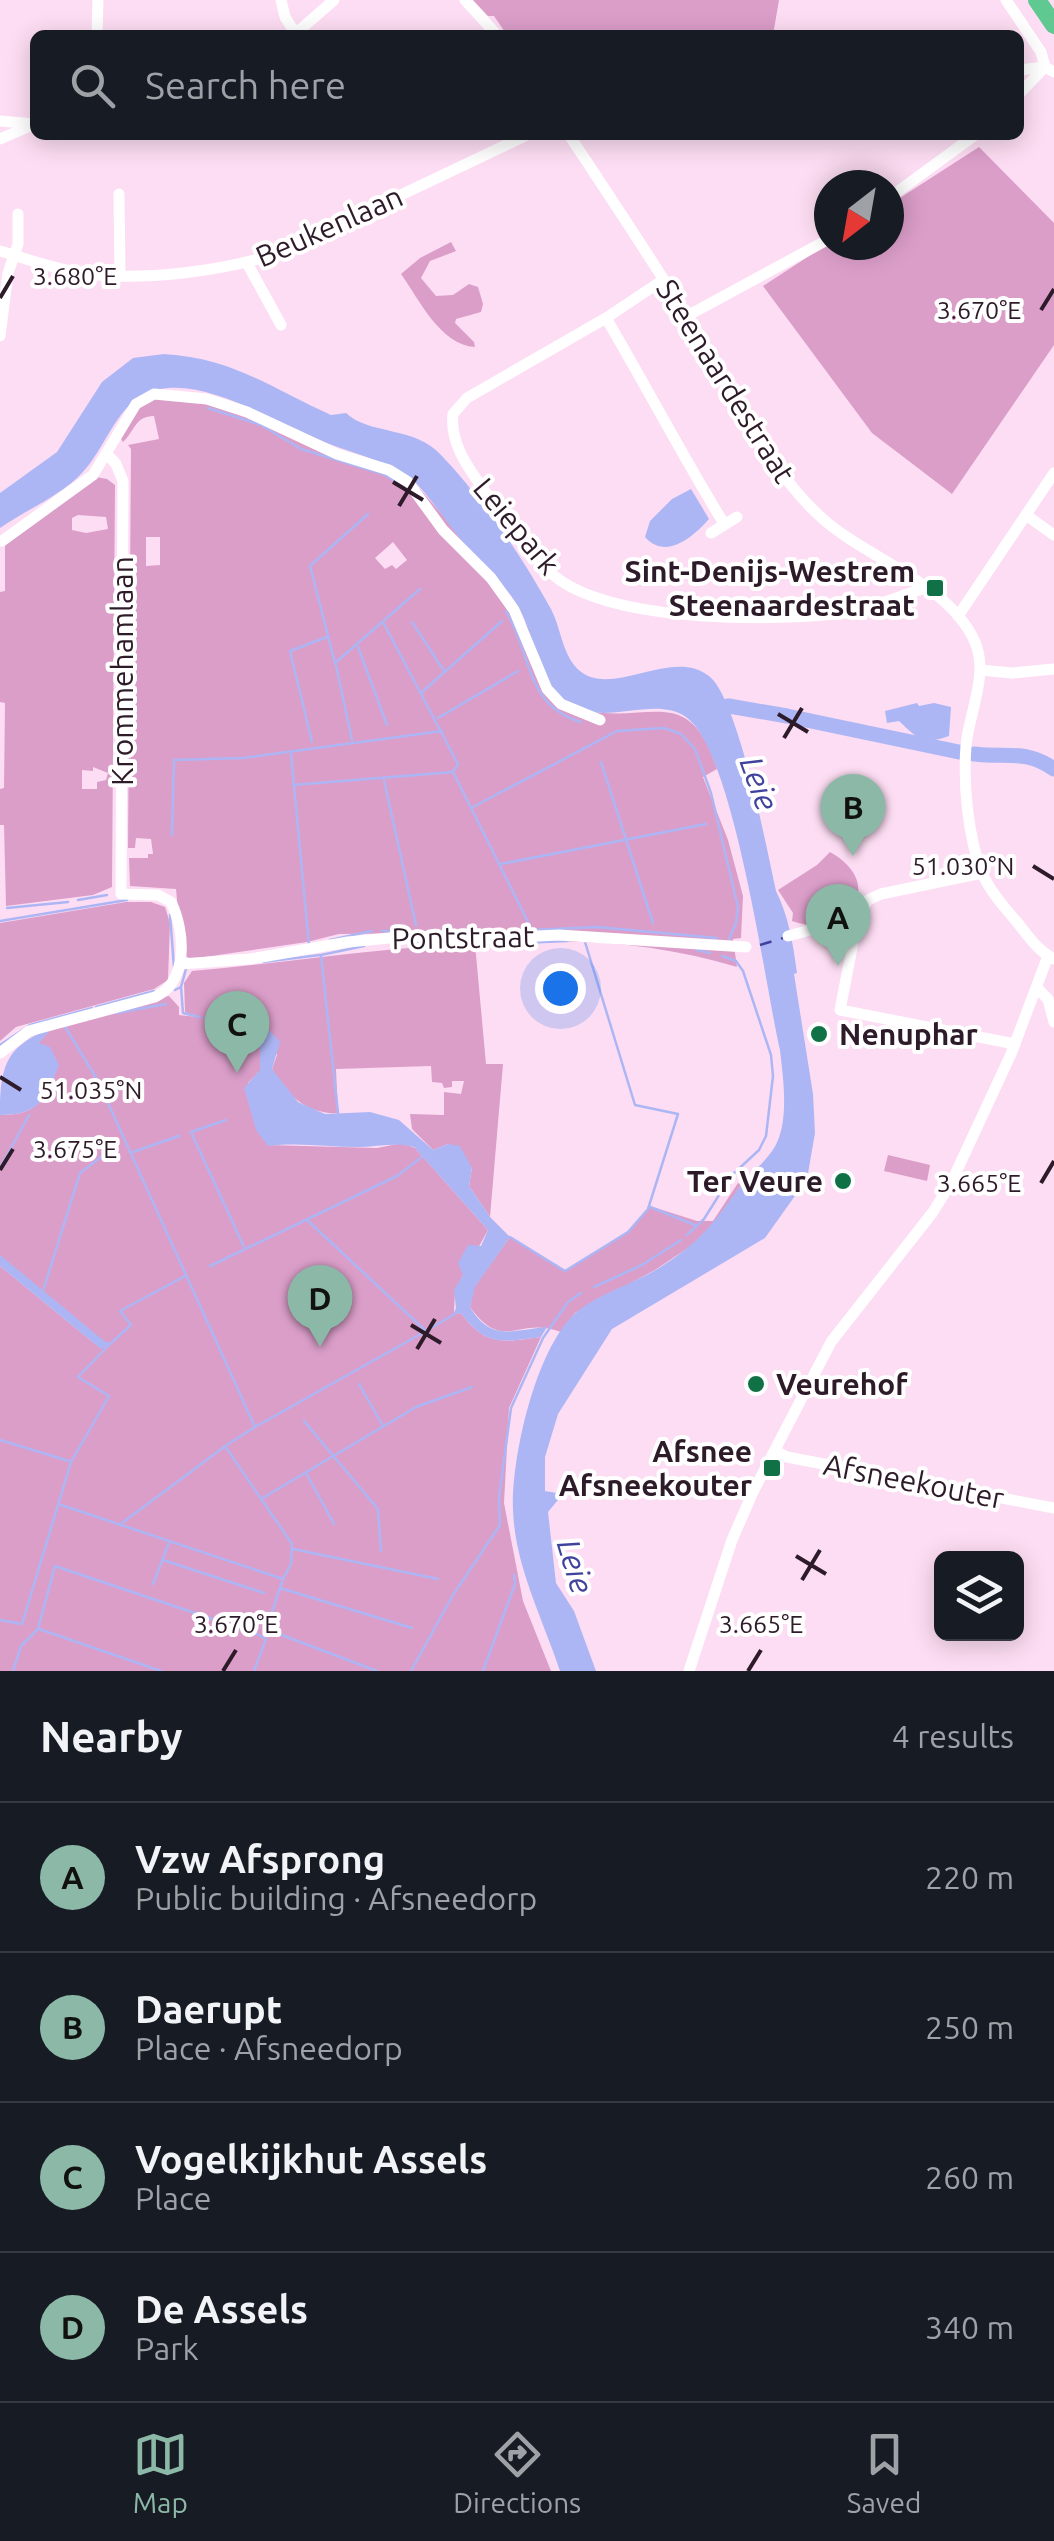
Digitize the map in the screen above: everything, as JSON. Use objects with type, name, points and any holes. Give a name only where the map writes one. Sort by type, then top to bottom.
[{"type":"highway","points":[[1037,0],[1054,25]]},
{"type":"street","points":[[97,30],[98,0]]},
{"type":"street","points":[[280,0],[292,30]]},
{"type":"street","points":[[299,30],[334,0]]},
{"type":"street","points":[[465,0],[492,30]]},
{"type":"street","points":[[1006,0],[1051,68]]},
{"type":"street","points":[[1024,70],[1051,68]]},
{"type":"street","points":[[1024,89],[1051,68]]},
{"type":"street","points":[[0,121],[30,124]]},
{"type":"street","points":[[0,140],[30,126]]},
{"type":"street","name":"Beukenlaan","points":[[0,250],[66,270],[120,276],[247,263],[281,252],[516,140]]},
{"type":"street","name":"Steenaardestraat","points":[[572,140],[686,316],[772,463],[826,522],[925,588],[958,616],[972,636],[980,670]]},
{"type":"street","points":[[904,187],[967,140]]},
{"type":"street","points":[[119,194],[120,276]]},
{"type":"street","points":[[0,336],[8,273],[18,244],[18,214]]},
{"type":"street","points":[[686,316],[814,247]]},
{"type":"street","points":[[247,263],[281,325]]},
{"type":"street","name":"Leiepark","points":[[663,280],[457,407],[451,418],[462,458],[504,518],[554,574],[570,586],[624,605],[754,618],[840,614],[925,588]]},
{"type":"street","points":[[606,318],[658,406],[672,439],[724,522]]},
{"type":"street","points":[[2,541],[93,476],[136,404],[154,394],[207,399],[247,412],[336,454],[388,470],[408,482],[443,530],[491,578],[514,610],[547,690],[561,704],[600,720]]},
{"type":"street","name":"Krommehamlaan","points":[[107,454],[123,481],[121,894],[158,895],[171,902],[181,964]]},
{"type":"street","points":[[958,616],[1054,473]]},
{"type":"street","points":[[1026,515],[1054,534]]},
{"type":"street","points":[[711,533],[737,516]]},
{"type":"street","points":[[693,1670],[732,1540],[775,1451],[831,1342],[944,1195],[1051,958],[1004,907],[982,873],[972,826],[966,744],[980,670],[1012,673],[1054,669]]},
{"type":"street","points":[[982,873],[868,900],[858,917],[840,1010],[1015,1044]]},
{"type":"street","points":[[788,936],[858,917]]},
{"type":"street","name":"Pontstraat","points":[[181,964],[250,959],[410,936],[576,936],[746,947]]},
{"type":"street","points":[[0,1053],[30,1030],[163,994],[173,984],[181,964]]},
{"type":"street","points":[[1037,988],[1048,999],[1054,1022]]},
{"type":"street","name":"Afsneekouter","points":[[775,1451],[787,1457],[1054,1508]]},
{"type":"shaded area","points":[[473,0],[779,0],[774,30],[504,30],[494,16],[488,16]]},
{"type":"shaded area","points":[[979,147],[1054,223],[1054,345],[952,494],[872,433],[763,286],[814,253],[814,260],[904,260],[904,195]]},
{"type":"shaded area","points":[[451,242],[456,251],[430,261],[421,278],[436,296],[453,295],[469,284],[478,287],[481,312],[456,319],[455,323],[475,347],[441,330],[401,274],[420,258]]},
{"type":"shaded area","points":[[159,397],[208,402],[409,476],[500,582],[588,711],[666,712],[694,725],[717,769],[703,777],[728,840],[743,896],[741,938],[733,939],[737,967],[636,946],[533,942],[527,932],[339,934],[191,959],[182,954],[176,889],[130,886],[129,858],[148,858],[148,854],[153,854],[151,839],[136,838],[135,848],[128,848],[128,445],[159,439],[154,416],[139,421],[123,442],[119,436],[133,411]],"holes":[[[146,537],[160,537],[160,565],[146,566]],[[393,542],[407,560],[396,569],[392,565],[385,569],[375,558]]]},
{"type":"shaded area","points":[[96,477],[115,485],[112,887],[93,895],[6,906],[4,825],[0,825],[5,703],[0,702],[0,592],[5,591],[7,541]],"holes":[[[106,517],[108,529],[86,533],[72,530],[72,518]],[[93,767],[108,773],[106,780],[97,782],[97,789],[82,789],[82,770],[93,771]]]},
{"type":"shaded area","points":[[830,852],[848,866],[857,880],[858,894],[853,906],[828,923],[792,921],[793,913],[778,890]]},
{"type":"shaded area","points":[[126,902],[151,902],[165,907],[170,923],[168,980],[154,989],[16,1027],[0,1041],[0,923]]},
{"type":"shaded area","points":[[475,944],[486,1064],[503,1064],[490,1217],[469,1186],[472,1168],[448,1144],[433,1150],[412,1129],[410,1114],[444,1115],[444,1092],[461,1094],[464,1081],[452,1081],[452,1087],[444,1088],[442,1083],[432,1082],[431,1066],[336,1069],[338,1113],[327,1113],[299,1101],[277,1078],[272,1069],[277,1055],[262,1023],[205,1019],[246,1032],[260,1043],[260,1071],[248,1083],[268,1145],[377,1148],[402,1143],[415,1148],[488,1230],[455,1290],[454,1314],[461,1313],[479,1332],[496,1340],[541,1337],[509,1408],[504,1503],[523,1601],[551,1671],[0,1671],[0,1266],[100,1348],[0,1256],[0,1115],[27,1111],[48,1092],[38,1043],[52,1028],[65,1025],[66,1030],[70,1017],[169,996],[179,1007],[179,1015],[197,1017],[185,1012],[184,983],[192,971]]},
{"type":"shaded area","points":[[888,1155],[930,1165],[927,1181],[884,1171]]},
{"type":"shaded area","points":[[738,1183],[741,1185],[720,1217],[691,1246],[575,1313],[561,1332],[546,1328],[502,1331],[482,1321],[470,1307],[474,1287],[510,1237],[565,1270],[629,1231],[650,1206],[697,1221],[713,1221]]},
{"type":"water","name":"Leie","points":[[164,354],[211,361],[331,415],[346,413],[367,425],[430,446],[472,490],[514,548],[551,609],[574,665],[587,676],[603,679],[657,669],[693,668],[709,676],[720,690],[741,743],[776,891],[792,941],[815,1133],[807,1179],[765,1238],[612,1329],[558,1414],[545,1457],[545,1491],[563,1494],[548,1512],[556,1583],[574,1611],[596,1671],[560,1671],[519,1552],[513,1488],[522,1433],[538,1375],[563,1327],[578,1311],[659,1268],[704,1232],[770,1153],[782,1126],[780,1050],[745,872],[719,774],[703,738],[686,717],[656,709],[587,711],[571,705],[557,693],[514,600],[409,476],[232,400],[185,388],[143,395],[125,410],[90,464],[73,481],[0,528],[0,493],[57,452],[102,382],[133,358]]},
{"type":"water","points":[[691,489],[709,519],[679,543],[662,547],[653,544],[645,537],[650,521],[672,499]]},
{"type":"water","points":[[917,703],[951,707],[949,736],[927,740],[899,721],[887,723],[885,711]]},
{"type":"water","points":[[199,1017],[244,1020],[272,1033],[280,1042],[272,1069],[298,1102],[325,1114],[370,1112],[399,1120],[433,1150],[448,1144],[460,1146],[472,1168],[469,1186],[490,1217],[510,1237],[475,1287],[470,1307],[494,1330],[547,1327],[541,1337],[496,1340],[479,1332],[461,1313],[453,1315],[454,1290],[463,1275],[458,1263],[468,1245],[481,1246],[488,1230],[414,1147],[268,1146],[256,1130],[244,1088],[260,1070],[260,1043],[246,1032]]},
{"type":"water","points":[[52,1028],[39,1043],[50,1047],[59,1065],[45,1096],[24,1112],[0,1115],[8,1060],[24,1042]]},
{"type":"water","points":[[0,1255],[109,1345],[101,1349],[0,1266]]},
{"type":"waterway","points":[[208,408],[261,425],[301,449],[383,474],[400,484]]},
{"type":"waterway","points":[[368,514],[310,566],[335,663],[420,589]]},
{"type":"waterway","points":[[506,611],[539,690],[562,714],[581,722]]},
{"type":"waterway","points":[[421,693],[502,621]]},
{"type":"waterway","points":[[293,785],[453,772],[458,764],[383,622]]},
{"type":"waterway","points":[[412,622],[444,671]]},
{"type":"waterway","points":[[312,742],[290,651],[327,637]]},
{"type":"waterway","points":[[358,647],[387,725]]},
{"type":"waterway","points":[[336,665],[352,740]]},
{"type":"waterway","points":[[438,718],[518,671]]},
{"type":"waterway","points":[[713,708],[729,706],[787,716],[959,752]]},
{"type":"waterway","points":[[471,808],[617,731],[664,728],[681,734],[695,749],[711,793],[738,907],[729,939]]},
{"type":"waterway","points":[[172,835],[174,760],[243,758],[442,731]]},
{"type":"waterway","points":[[925,745],[926,740]]},
{"type":"waterway","points":[[291,754],[309,945]]},
{"type":"waterway","points":[[974,754],[1025,757],[1054,769]]},
{"type":"waterway","points":[[601,762],[653,923]]},
{"type":"waterway","points":[[453,772],[532,930],[597,927],[717,938]]},
{"type":"waterway","points":[[384,780],[416,925]]},
{"type":"waterway","points":[[501,864],[706,824]]},
{"type":"waterway","points":[[78,900],[107,895]]},
{"type":"waterway","points":[[0,921],[127,900]]},
{"type":"waterway","points":[[7,908],[68,902]]},
{"type":"waterway","points":[[170,915],[174,967]]},
{"type":"waterway","points":[[330,940],[372,931]]},
{"type":"waterway","points":[[382,931],[400,931]]},
{"type":"waterway","points":[[477,945],[567,941]]},
{"type":"waterway","points":[[408,942],[466,945]]},
{"type":"waterway","points":[[510,1237],[565,1271],[628,1232],[648,1209],[678,1114],[635,1105],[585,942]]},
{"type":"waterway","points":[[338,1113],[321,955],[364,946]]},
{"type":"waterway","points":[[697,950],[710,953]]},
{"type":"waterway","points":[[263,962],[320,955]]},
{"type":"waterway","points":[[687,1235],[704,1219],[731,1176],[759,1150],[766,1136],[773,1076],[771,1055],[743,971],[736,961],[722,956]]},
{"type":"waterway","points":[[181,987],[186,969]]},
{"type":"waterway","points":[[175,990],[181,987],[183,1013],[199,1017]]},
{"type":"waterway","points":[[96,1007],[154,991]]},
{"type":"waterway","points":[[116,1013],[166,1004]]},
{"type":"waterway","points":[[0,1045],[30,1025],[92,1008]]},
{"type":"waterway","points":[[64,1025],[98,1081],[255,1427],[225,1446],[292,1544],[291,1564],[283,1579]]},
{"type":"waterway","points":[[0,1168],[29,1115]]},
{"type":"waterway","points":[[226,1120],[191,1132],[244,1247]]},
{"type":"waterway","points":[[133,1152],[179,1136]]},
{"type":"waterway","points":[[43,1291],[80,1173],[105,1154],[116,1151]]},
{"type":"waterway","points":[[210,1266],[397,1176],[423,1156]]},
{"type":"waterway","points":[[650,1207],[695,1225]]},
{"type":"waterway","points":[[307,1220],[426,1331],[453,1315]]},
{"type":"waterway","points":[[594,1287],[642,1265],[681,1240]]},
{"type":"waterway","points":[[110,1344],[131,1325],[120,1311],[185,1276]]},
{"type":"waterway","points":[[411,1671],[453,1595],[500,1525],[499,1497],[511,1408],[543,1338],[568,1302],[581,1293]]},
{"type":"waterway","points":[[255,1427],[426,1331]]},
{"type":"waterway","points":[[0,1620],[22,1624],[71,1462],[109,1396],[78,1377],[107,1343]]},
{"type":"waterway","points":[[359,1384],[383,1426]]},
{"type":"waterway","points":[[261,1499],[416,1407],[472,1387]]},
{"type":"waterway","points":[[304,1421],[378,1509],[381,1551]]},
{"type":"waterway","points":[[0,1440],[69,1461]]},
{"type":"waterway","points":[[122,1523],[224,1447]]},
{"type":"waterway","points":[[306,1473],[334,1524]]},
{"type":"waterway","points":[[61,1505],[283,1579],[267,1627],[271,1631],[377,1671]]},
{"type":"waterway","points":[[153,1584],[169,1543]]},
{"type":"waterway","points":[[293,1549],[438,1579]]},
{"type":"waterway","points":[[163,1560],[264,1593]]},
{"type":"waterway","points":[[13,1671],[21,1646],[38,1629],[55,1566],[257,1634],[266,1639],[254,1671]]},
{"type":"waterway","points":[[483,1671],[515,1584],[514,1575]]},
{"type":"waterway","points":[[280,1588],[412,1628]]},
{"type":"waterway","points":[[39,1629],[161,1671]]},
{"type":"ferry route","points":[[760,945],[783,938]]},
{"type":"place","name":"Sint-Denijs-Westrem Steenaardestraat","points":[[935,588]]},
{"type":"place","name":"Daerupt","points":[[853,856]]},
{"type":"place","name":"Vzw Afsprong","points":[[838,966]]},
{"type":"place","name":"Nenuphar","points":[[819,1034]]},
{"type":"place","name":"Vogelkijkhut Assels","points":[[237,1073]]},
{"type":"place","name":"Ter Veure","points":[[843,1181]]},
{"type":"place","name":"De Assels","points":[[320,1347]]},
{"type":"place","name":"Veurehof","points":[[756,1384]]},
{"type":"place","name":"Afsnee Afsneekouter","points":[[772,1468]]}]
